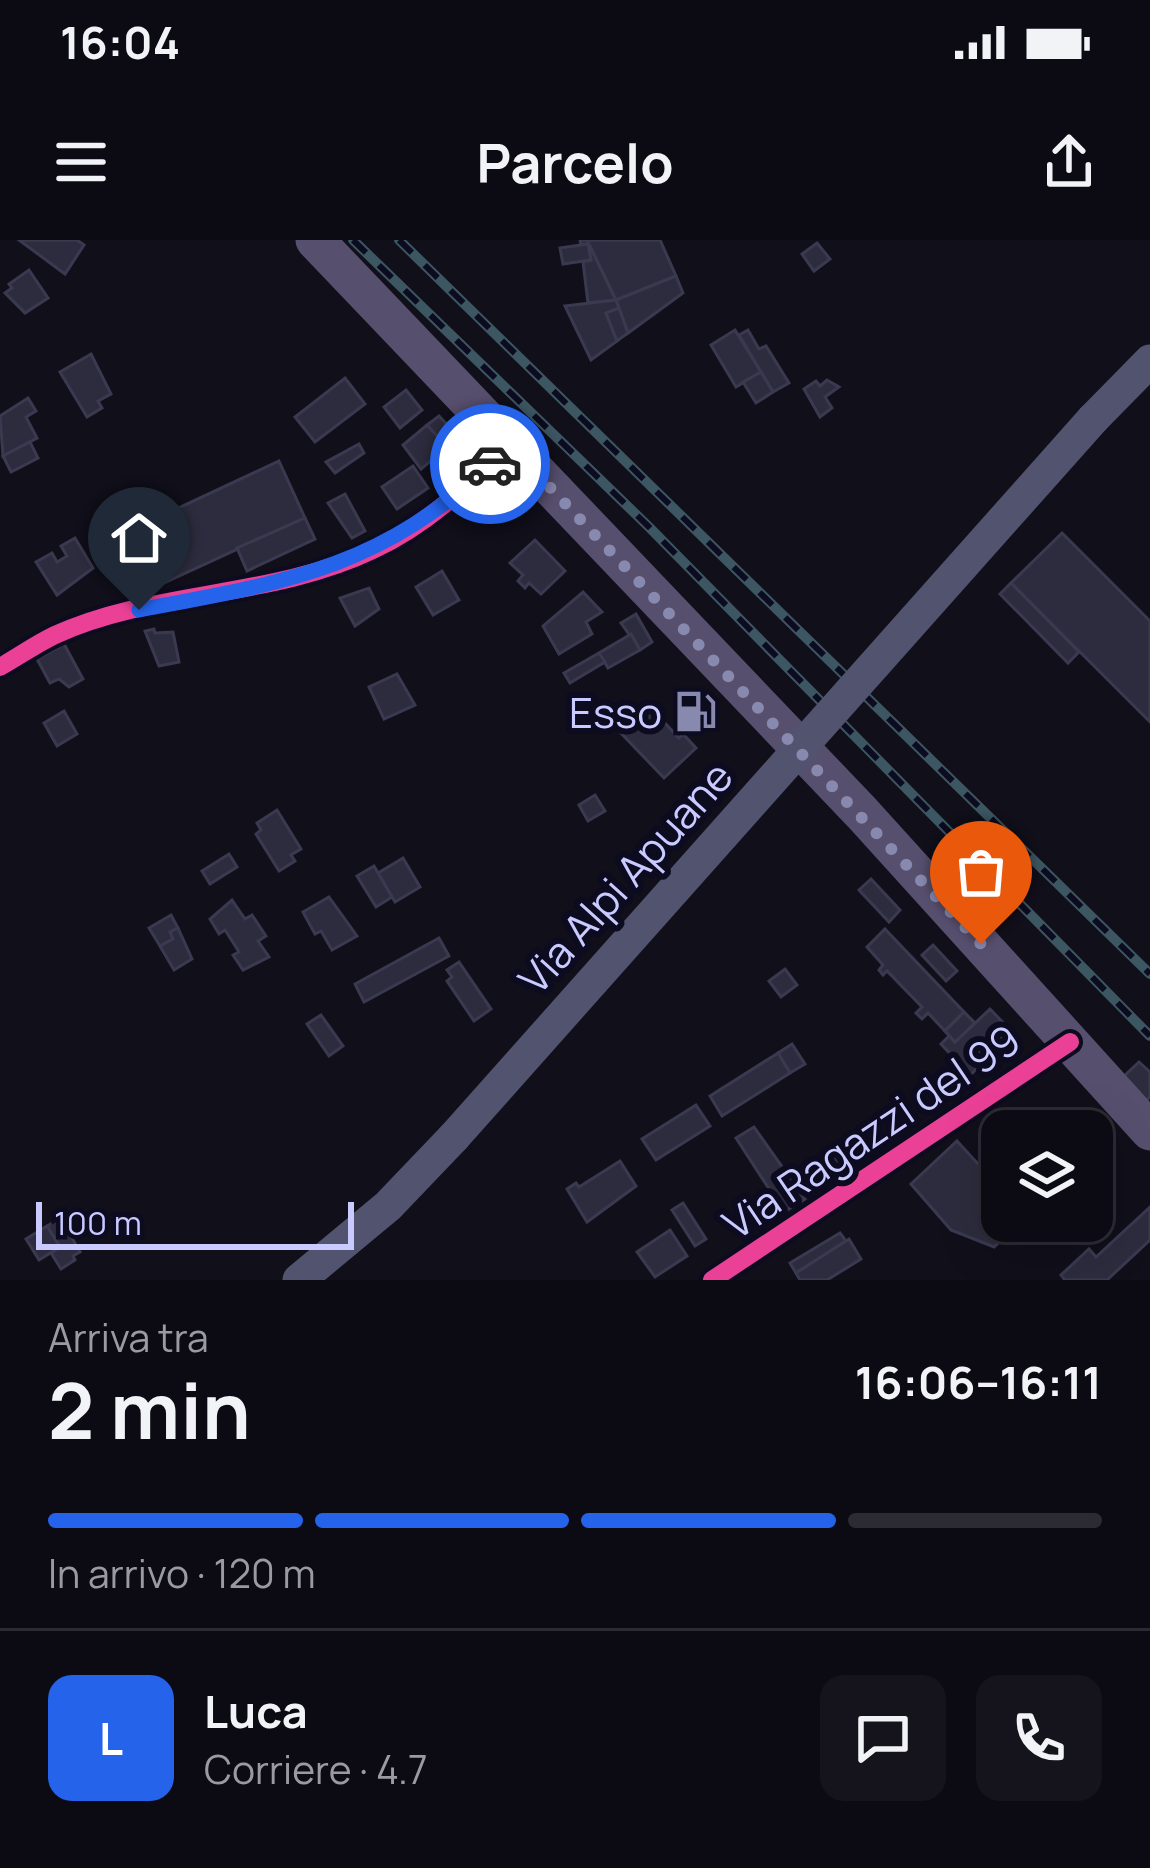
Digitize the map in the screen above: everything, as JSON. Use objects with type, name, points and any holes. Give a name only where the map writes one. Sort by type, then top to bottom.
[{"type":"main road","points":[[315,240],[862,814],[1150,1131]]},
{"type":"main road","name":"Via Alpi Apuane","points":[[299,1280],[388,1206],[454,1137],[1093,419],[1150,361]]},
{"type":"street","points":[[0,667],[56,635],[98,620],[315,572],[374,550],[442,508],[510,445]]},
{"type":"street","name":"Via Ragazzi del 99","points":[[712,1280],[1070,1042]]},
{"type":"building","points":[[19,240],[77,240],[84,245],[65,274]]},
{"type":"building","points":[[580,240],[587,240],[616,300],[588,303],[583,262],[591,260],[588,244],[581,245]]},
{"type":"building","points":[[587,240],[660,240],[676,276],[616,300]]},
{"type":"building","points":[[817,243],[830,259],[814,271],[802,254]]},
{"type":"building","points":[[588,244],[591,260],[563,264],[560,248]]},
{"type":"building","points":[[29,270],[48,298],[25,313],[5,293],[12,288],[9,284]]},
{"type":"building","points":[[676,276],[683,293],[628,333],[616,300]]},
{"type":"building","points":[[616,300],[619,308],[606,313],[617,341],[591,360],[565,306]]},
{"type":"building","points":[[619,308],[628,333],[617,341],[606,313]]},
{"type":"building","points":[[735,330],[761,372],[736,387],[711,345]]},
{"type":"building","points":[[748,330],[759,349],[766,346],[789,383],[773,392],[739,335]]},
{"type":"building","points":[[91,354],[111,394],[98,401],[102,408],[87,417],[60,372]]},
{"type":"building","points":[[761,372],[773,392],[756,403],[743,382]]},
{"type":"building","points":[[345,378],[365,404],[315,442],[295,417]]},
{"type":"building","points":[[827,380],[839,387],[825,397],[832,408],[820,417],[804,389]]},
{"type":"building","points":[[406,390],[422,410],[400,428],[384,407]]},
{"type":"building","points":[[28,398],[36,411],[26,417],[37,438],[3,456],[0,416]]},
{"type":"building","points":[[439,416],[472,451],[460,462],[427,425]]},
{"type":"building","points":[[427,425],[460,462],[453,469],[439,454],[421,469],[403,445]]},
{"type":"building","points":[[30,442],[38,458],[11,472],[3,456]]},
{"type":"building","points":[[359,444],[364,453],[335,473],[326,462]]},
{"type":"building","points":[[279,461],[305,518],[153,588],[127,532]]},
{"type":"building","points":[[413,466],[428,488],[397,509],[382,487]]},
{"type":"building","points":[[345,494],[365,531],[352,538],[328,503]]},
{"type":"building","points":[[305,518],[315,539],[247,571],[237,548]]},
{"type":"building","points":[[1062,533],[1150,621],[1150,722],[1011,583]]},
{"type":"building","points":[[75,538],[93,568],[57,595],[36,562],[52,553],[57,562],[67,556],[61,546]]},
{"type":"building","points":[[535,540],[565,571],[541,594],[529,583],[525,588],[518,581],[523,575],[510,563]]},
{"type":"building","points":[[442,571],[459,600],[433,615],[416,587]]},
{"type":"building","points":[[1011,583],[1079,652],[1068,663],[1000,594]]},
{"type":"building","points":[[369,588],[379,609],[355,626],[340,598]]},
{"type":"building","points":[[583,592],[602,612],[586,622],[592,634],[559,654],[543,626]]},
{"type":"building","points":[[636,614],[652,642],[640,650],[621,623]]},
{"type":"building","points":[[154,629],[155,633],[173,632],[179,662],[159,666],[145,631]]},
{"type":"building","points":[[631,634],[640,650],[608,668],[599,653]]},
{"type":"building","points":[[64,644],[83,679],[69,687],[59,679],[50,683],[37,659]]},
{"type":"building","points":[[599,653],[605,662],[570,683],[564,673]]},
{"type":"building","points":[[397,674],[415,705],[384,719],[369,687]]},
{"type":"building","points":[[647,704],[679,738],[683,734],[696,748],[664,778],[619,731]]},
{"type":"building","points":[[64,711],[77,734],[57,746],[44,723]]},
{"type":"building","points":[[595,795],[605,811],[588,821],[579,805]]},
{"type":"building","points":[[277,810],[301,849],[291,855],[295,861],[279,871],[256,834],[261,830],[257,823]]},
{"type":"building","points":[[229,854],[237,867],[210,884],[202,871]]},
{"type":"building","points":[[403,858],[420,887],[395,902],[378,873]]},
{"type":"building","points":[[374,866],[392,897],[376,907],[357,876]]},
{"type":"building","points":[[871,879],[900,910],[889,922],[859,890]]},
{"type":"building","points":[[329,897],[357,936],[332,950],[321,931],[315,934],[303,912]]},
{"type":"building","points":[[232,900],[245,919],[252,915],[266,936],[258,941],[269,957],[243,970],[233,955],[239,952],[225,930],[219,934],[210,919]]},
{"type":"building","points":[[171,915],[178,928],[170,932],[173,939],[160,946],[149,928]]},
{"type":"building","points":[[178,928],[192,959],[174,970],[160,946],[173,939],[170,932]]},
{"type":"building","points":[[885,929],[964,1012],[945,1031],[928,1013],[922,1019],[916,1013],[922,1007],[887,971],[883,975],[879,970],[883,965],[867,947]]},
{"type":"building","points":[[439,938],[449,956],[364,1002],[355,984]]},
{"type":"building","points":[[933,945],[957,971],[946,981],[922,955]]},
{"type":"building","points":[[459,962],[491,1009],[474,1021],[447,981],[452,977],[447,970]]},
{"type":"building","points":[[785,969],[797,985],[781,997],[769,981]]},
{"type":"building","points":[[990,1009],[1015,1035],[970,1075],[941,1044],[949,1036],[955,1042]]},
{"type":"building","points":[[964,1012],[975,1023],[955,1042],[945,1031]]},
{"type":"building","points":[[321,1015],[343,1046],[329,1056],[307,1024]]},
{"type":"building","points":[[792,1044],[805,1064],[790,1073],[778,1053]]},
{"type":"building","points":[[778,1053],[790,1073],[722,1116],[710,1096]]},
{"type":"building","points":[[1139,1062],[1150,1072],[1146,1101],[1123,1077]]},
{"type":"building","points":[[696,1105],[710,1126],[656,1160],[642,1139]]},
{"type":"building","points":[[754,1127],[805,1199],[784,1212],[736,1138]]},
{"type":"building","points":[[859,1135],[871,1155],[823,1187],[810,1167]]},
{"type":"building","points":[[957,1141],[981,1167],[981,1242],[951,1230],[911,1184]]},
{"type":"building","points":[[620,1161],[636,1186],[587,1222],[567,1189],[576,1183],[579,1187]]},
{"type":"building","points":[[683,1203],[706,1239],[695,1246],[672,1210]]},
{"type":"building","points":[[1150,1207],[1150,1240],[1107,1280],[1065,1280],[1061,1275],[1089,1249],[1096,1257]]},
{"type":"building","points":[[56,1221],[62,1231],[66,1228],[80,1252],[61,1269],[51,1253],[60,1247],[47,1226]]},
{"type":"building","points":[[47,1226],[60,1247],[39,1260],[26,1239]]},
{"type":"building","points":[[670,1230],[687,1256],[655,1277],[637,1252]]},
{"type":"building","points":[[840,1233],[846,1241],[796,1273],[790,1263]]},
{"type":"building","points":[[849,1239],[861,1259],[827,1280],[800,1280],[796,1273]]},
{"type":"railway","points":[[353,240],[649,527],[1150,1036]]},
{"type":"railway","points":[[399,240],[1150,974]]},
{"type":"cycle path","points":[[0,667],[92,620],[295,577],[373,550],[429,516],[510,445]]},
{"type":"cycle path","points":[[712,1280],[1070,1042]]},
{"type":"way so far","points":[[490,464],[510,445],[981,944]]},
{"type":"place","name":"Esso","points":[[696,712]]},
{"type":"route","points":[[139,610],[315,572],[374,550],[442,508],[490,464]]}]
